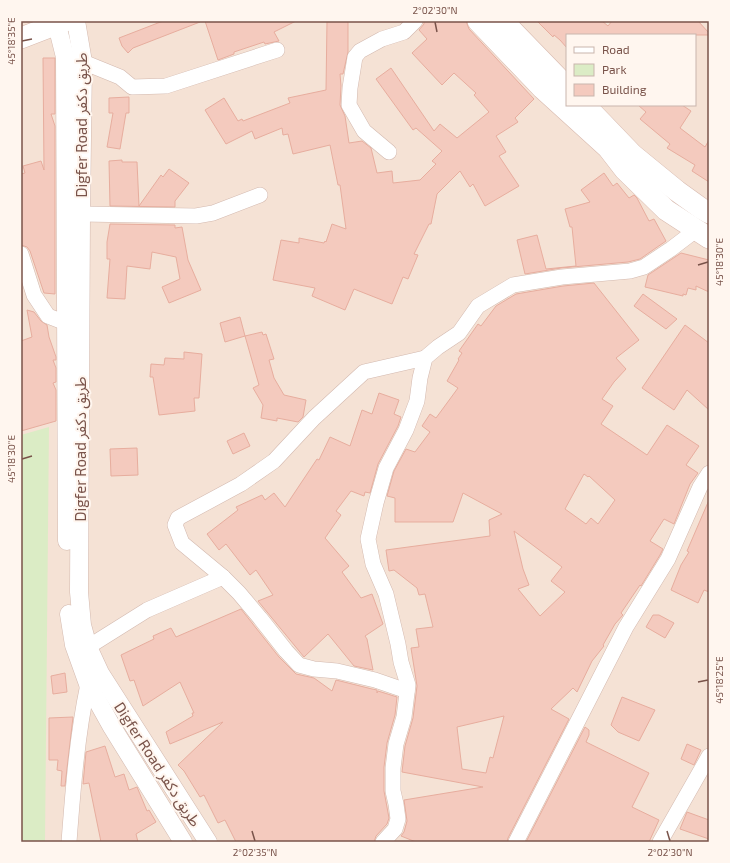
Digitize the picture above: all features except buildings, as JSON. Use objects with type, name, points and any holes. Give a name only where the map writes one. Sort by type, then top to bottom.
[{"type":"main road","points":[[478,21],[542,88],[608,148],[625,170],[666,210],[703,234]]},
{"type":"main road","points":[[503,21],[566,86]]},
{"type":"main road","points":[[21,38],[63,22]]},
{"type":"main road","points":[[586,106],[633,155],[677,191],[709,213]]},
{"type":"street","points":[[389,152],[364,131],[349,105],[355,57],[360,51],[382,39],[404,32],[415,21]]},
{"type":"street","name":"Digfer Road طريق دكفر","points":[[63,22],[84,62],[81,214],[79,592],[82,625],[88,647],[100,673],[208,842]]},
{"type":"street","name":"Digfer Road طريق دكفر","points":[[63,22],[65,57],[67,198],[66,323],[68,610],[74,645],[88,684],[112,727],[183,842]]},
{"type":"street","points":[[84,62],[120,77],[132,87],[166,86],[277,50]]},
{"type":"street","points":[[81,214],[196,216],[213,213],[260,195]]},
{"type":"street","points":[[407,690],[375,680],[337,671],[314,669],[299,665],[239,593],[223,577],[182,543],[175,526],[178,518],[241,484],[274,461],[314,418],[364,372],[425,358],[459,333],[478,306],[513,285],[562,277],[630,271],[644,267],[671,250],[703,234]]},
{"type":"street","points":[[21,254],[34,295],[48,316],[66,323]]},
{"type":"street","points":[[383,842],[396,829],[398,819],[393,791],[393,768],[396,744],[404,717],[408,685],[401,662],[386,594],[373,564],[368,539],[386,468],[406,430],[417,401],[420,378],[425,358]]},
{"type":"street","points":[[516,842],[626,626],[668,559],[700,488],[709,473]]},
{"type":"street","points":[[88,647],[147,610],[223,577]]},
{"type":"street","points":[[69,842],[79,736],[88,684]]},
{"type":"street","points":[[660,842],[709,756]]},
{"type":"shaded area","points":[[21,21],[709,21],[709,842],[21,842]]},
{"type":"green space","points":[[49,427],[45,842],[21,842],[21,435]]}]
